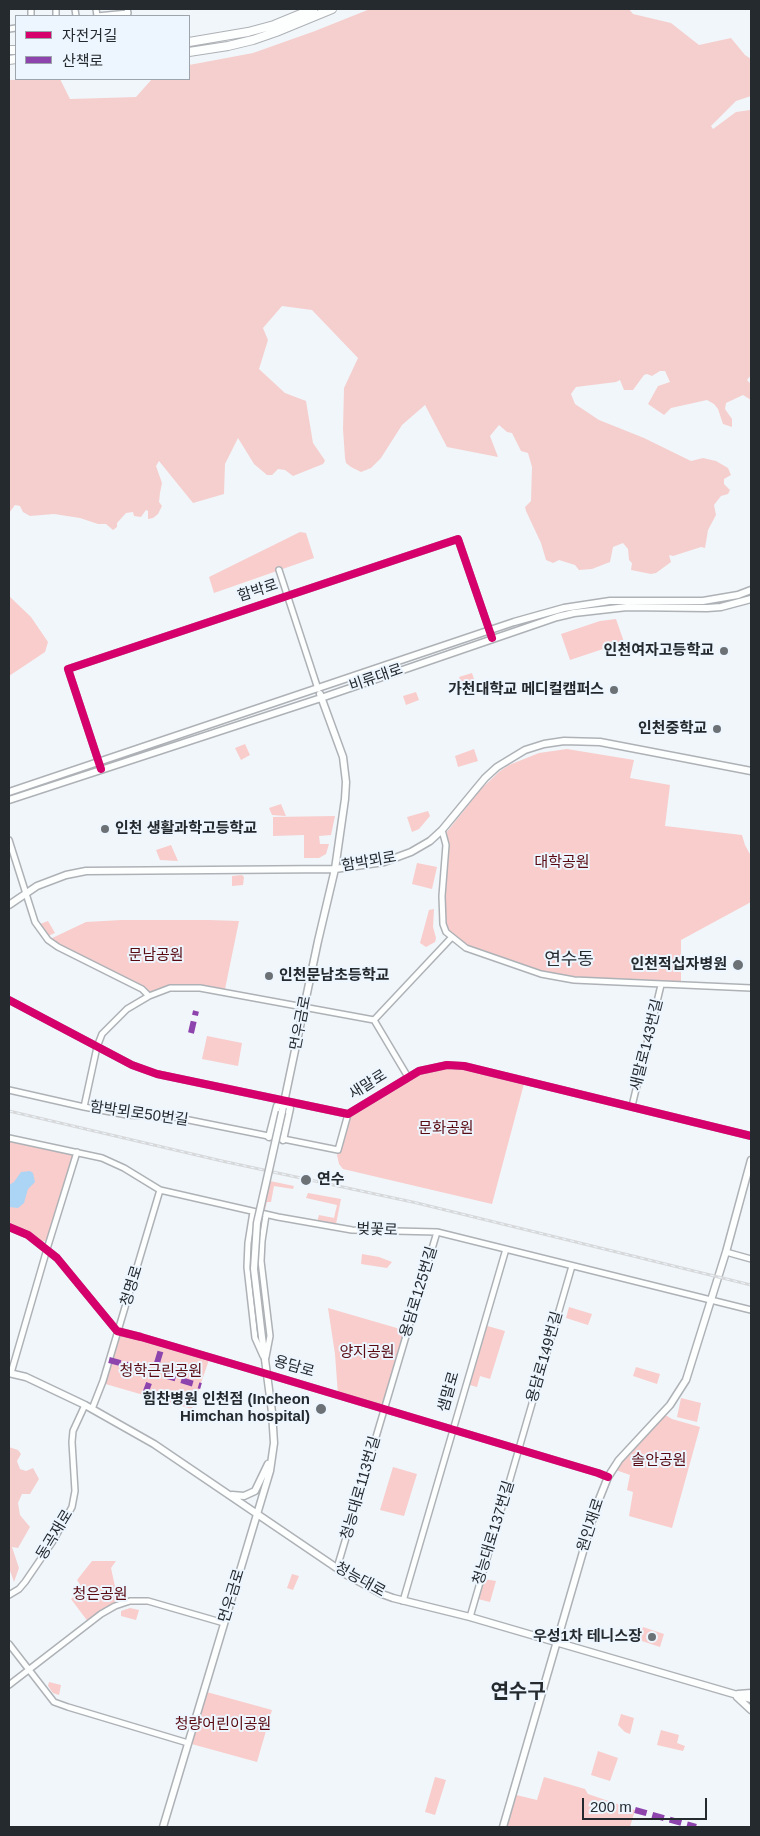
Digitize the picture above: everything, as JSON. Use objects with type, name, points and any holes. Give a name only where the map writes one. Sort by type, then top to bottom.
[{"type":"highway","points":[[190,42],[248,32],[274,25],[313,9]]},
{"type":"highway","points":[[190,52],[253,40],[332,9]]},
{"type":"main road","name":"비류대로","points":[[9,792],[564,608],[610,601],[703,600],[738,595],[751,590]]},
{"type":"main road","name":"비류대로","points":[[9,800],[321,698],[492,638],[574,613],[627,607],[721,607],[751,599]]},
{"type":"main road","name":"먼우금로","points":[[163,1827],[268,1475],[274,1443],[272,1412],[254,1269],[257,1223],[335,868],[346,799],[346,782],[341,751],[318,689]]},
{"type":"main road","name":"함박뫼로","points":[[9,905],[26,893],[51,880],[86,870],[335,868],[384,862],[398,858],[430,841],[442,830],[485,778],[497,767],[525,750],[544,744],[564,741],[600,742],[751,771]]},
{"type":"main road","points":[[269,1137],[277,1106],[285,1101],[290,1108],[282,1140]]},
{"type":"main road","name":"원인재로","points":[[502,1827],[596,1507],[608,1477],[619,1460],[670,1405],[686,1380],[726,1252],[751,1160]]},
{"type":"main road","name":"청능대로","points":[[10,1373],[26,1377],[89,1407],[154,1444],[337,1568],[382,1594],[470,1617],[751,1699]]},
{"type":"main road","points":[[230,1495],[244,1496],[255,1491],[259,1486],[272,1453]]},
{"type":"main road","points":[[734,1694],[751,1693]]},
{"type":"main road","points":[[734,1694],[751,1710]]},
{"type":"street","points":[[107,15],[128,13]]},
{"type":"street","name":"함박로","points":[[101,769],[68,669],[458,539],[492,638]]},
{"type":"street","points":[[278,570],[318,689]]},
{"type":"street","points":[[442,830],[446,845],[442,896],[443,924],[446,932],[466,948],[541,974],[574,980],[751,988]]},
{"type":"street","points":[[9,840],[35,922],[48,940],[58,947],[142,989],[149,996]]},
{"type":"street","points":[[374,1020],[452,937]]},
{"type":"street","name":"새말로143번길","points":[[632,1106],[661,985]]},
{"type":"street","points":[[84,1107],[97,1046],[102,1034],[127,1009],[149,996],[170,988],[200,988],[374,1020],[408,1077]]},
{"type":"street","name":"새말로","points":[[9,1000],[132,1065],[157,1074],[348,1114],[408,1077],[430,1068],[446,1065],[464,1066],[751,1136]]},
{"type":"street","name":"함박뫼로50번길","points":[[9,1090],[127,1115],[174,1117],[338,1150],[348,1114]]},
{"type":"street","name":"벚꽃로","points":[[9,1138],[102,1158],[124,1168],[160,1190],[253,1212],[352,1230],[437,1232],[751,1310]]},
{"type":"street","points":[[10,1373],[77,1152]]},
{"type":"street","name":"청명로","points":[[89,1407],[98,1395],[160,1190]]},
{"type":"street","name":"먼우금로","points":[[253,1212],[248,1243],[247,1267],[255,1338],[265,1360]]},
{"type":"street","name":"먼우금로","points":[[265,1360],[270,1336],[261,1260],[266,1215]]},
{"type":"street","points":[[9,1228],[28,1235],[47,1249],[73,1276],[117,1331]]},
{"type":"street","name":"용담로125번길","points":[[384,1409],[437,1232]]},
{"type":"street","name":"샘말로","points":[[404,1601],[506,1249]]},
{"type":"street","points":[[726,1252],[751,1259]]},
{"type":"street","name":"용담로149번길","points":[[519,1449],[572,1266]]},
{"type":"street","name":"용담로","points":[[117,1331],[141,1336],[608,1477]]},
{"type":"street","name":"동곡재로","points":[[9,1595],[19,1590],[25,1582],[53,1541],[72,1507],[74,1490],[73,1431],[89,1407]]},
{"type":"street","name":"청능대로113번길","points":[[337,1568],[384,1409]]},
{"type":"street","name":"청능대로137번길","points":[[470,1617],[519,1449]]},
{"type":"street","points":[[9,1686],[101,1614],[115,1606],[130,1602],[148,1601],[224,1623]]},
{"type":"street","points":[[9,1644],[54,1702],[188,1743]]},
{"type":"green space","points":[[300,532],[306,533],[314,558],[214,593],[209,577]]},
{"type":"green space","points":[[9,596],[31,617],[48,642],[45,652],[9,676]]},
{"type":"green space","points":[[616,619],[624,642],[570,660],[561,634],[600,621]]},
{"type":"green space","points":[[472,673],[475,682],[462,686],[459,677]]},
{"type":"green space","points":[[416,692],[419,700],[406,705],[403,696]]},
{"type":"green space","points":[[245,744],[250,755],[241,760],[235,748]]},
{"type":"green space","points":[[474,749],[478,761],[458,767],[455,756]]},
{"type":"green space","name":"대학공원","points":[[567,749],[634,760],[630,778],[670,785],[665,826],[742,835],[751,856],[751,902],[681,940],[681,982],[574,977],[543,971],[468,946],[448,931],[445,923],[444,907],[449,843],[446,833],[481,789],[500,771],[509,765],[539,753]]},
{"type":"green space","points":[[281,804],[286,816],[272,815],[269,808]]},
{"type":"green space","points":[[428,811],[430,816],[419,829],[412,832],[407,817]]},
{"type":"green space","points":[[335,816],[331,835],[319,836],[320,844],[329,844],[326,854],[319,858],[304,858],[304,835],[273,836],[273,817]]},
{"type":"green space","points":[[171,845],[178,861],[160,860],[156,850]]},
{"type":"green space","points":[[417,863],[437,867],[432,889],[412,884]]},
{"type":"green space","points":[[242,875],[244,877],[243,885],[232,886],[232,876]]},
{"type":"green space","points":[[434,909],[433,927],[436,938],[435,942],[426,947],[420,943],[429,910]]},
{"type":"green space","name":"문남공원","points":[[121,920],[239,921],[225,989],[170,988],[149,996],[48,940],[86,922]]},
{"type":"green space","points":[[48,921],[55,933],[48,936],[40,924]]},
{"type":"green space","points":[[207,1036],[242,1043],[238,1066],[202,1059]]},
{"type":"green space","name":"문화공원","points":[[464,1066],[525,1080],[492,1204],[343,1169],[339,1164],[337,1155],[348,1114],[408,1077],[431,1068]]},
{"type":"green space","points":[[9,1138],[77,1152],[50,1239],[40,1243],[9,1228]]},
{"type":"green space","points":[[270,1181],[294,1186],[293,1189],[274,1186],[271,1202],[267,1202],[265,1210],[263,1209]]},
{"type":"green space","points":[[308,1193],[341,1199],[336,1224],[317,1222],[319,1215],[334,1218],[337,1205],[306,1198]]},
{"type":"green space","points":[[362,1254],[392,1262],[387,1268],[361,1264]]},
{"type":"green space","points":[[569,1307],[592,1314],[588,1325],[566,1318]]},
{"type":"green space","name":"양지공원","points":[[328,1308],[407,1331],[384,1409],[338,1395],[335,1354]]},
{"type":"green space","points":[[484,1325],[505,1331],[490,1379],[480,1376],[477,1387],[466,1384]]},
{"type":"green space","name":"청학근린공원","points":[[117,1331],[210,1357],[192,1409],[102,1383]]},
{"type":"green space","points":[[636,1367],[660,1374],[657,1384],[633,1376]]},
{"type":"green space","points":[[681,1398],[701,1403],[697,1422],[677,1417]]},
{"type":"green space","name":"솔안공원","points":[[662,1413],[672,1419],[700,1427],[672,1528],[629,1516],[633,1492],[627,1490],[630,1475],[613,1469]]},
{"type":"green space","points":[[393,1467],[417,1474],[404,1516],[380,1510]]},
{"type":"green space","name":"청은공원","points":[[92,1561],[116,1561],[111,1568],[119,1605],[89,1623],[71,1599],[83,1589],[77,1580]]},
{"type":"green space","points":[[292,1574],[299,1576],[293,1590],[287,1588]]},
{"type":"green space","points":[[484,1579],[496,1581],[490,1602],[478,1599]]},
{"type":"green space","points":[[130,1608],[139,1610],[136,1620],[121,1616],[121,1611]]},
{"type":"green space","name":"우성1차 테니스장","points":[[643,1627],[664,1634],[660,1647],[639,1640]]},
{"type":"green space","points":[[49,1682],[61,1685],[59,1695],[53,1693],[48,1686]]},
{"type":"green space","name":"청량어린이공원","points":[[203,1691],[272,1710],[257,1762],[188,1743]]},
{"type":"green space","points":[[621,1714],[634,1718],[630,1734],[618,1725]]},
{"type":"green space","points":[[661,1730],[679,1735],[677,1743],[685,1746],[683,1751],[657,1745]]},
{"type":"green space","points":[[598,1751],[618,1758],[610,1781],[591,1775]]},
{"type":"green space","points":[[435,1777],[446,1780],[435,1815],[425,1812]]},
{"type":"green space","points":[[544,1777],[585,1789],[588,1794],[635,1810],[630,1827],[503,1827],[512,1794],[537,1800]]},
{"type":"shaded area","points":[[370,9],[629,9],[633,14],[671,23],[699,45],[731,38],[745,55],[751,59],[751,96],[736,101],[711,126],[713,129],[736,112],[750,110],[751,375],[747,380],[750,383],[751,400],[743,395],[726,403],[725,409],[732,419],[732,427],[723,424],[718,409],[707,400],[671,408],[664,415],[648,404],[658,386],[670,382],[665,371],[660,371],[652,376],[644,375],[633,390],[624,390],[620,380],[576,387],[571,394],[575,404],[599,420],[644,438],[691,461],[703,458],[716,461],[728,468],[731,475],[724,479],[724,484],[730,490],[728,494],[721,496],[714,505],[716,515],[708,530],[705,548],[701,547],[673,556],[669,555],[671,562],[656,573],[651,574],[631,570],[632,563],[629,560],[628,549],[623,543],[613,547],[610,562],[592,569],[579,570],[575,565],[559,560],[553,563],[546,560],[541,543],[525,507],[531,501],[532,467],[528,453],[521,451],[512,433],[507,432],[499,425],[490,436],[498,457],[447,447],[425,405],[402,425],[381,458],[371,468],[361,472],[351,467],[346,463],[345,458],[343,429],[344,388],[358,358],[312,310],[282,306],[263,328],[268,340],[259,369],[285,393],[306,401],[313,443],[325,461],[323,464],[293,476],[285,470],[278,469],[272,475],[267,475],[254,464],[238,438],[225,464],[224,494],[193,503],[159,461],[156,466],[162,483],[159,502],[162,506],[158,514],[153,518],[148,519],[148,511],[146,510],[141,517],[134,516],[133,512],[126,513],[113,530],[106,524],[98,524],[80,518],[54,514],[30,516],[23,512],[20,506],[15,505],[9,513],[9,80],[60,80],[70,99],[136,97],[151,80],[190,80],[190,65],[253,53]]},
{"type":"shaded area","points":[[9,1447],[18,1450],[21,1454],[17,1461],[20,1469],[26,1471],[33,1468],[39,1479],[30,1494],[22,1494],[18,1503],[20,1515],[30,1527],[18,1548],[12,1547],[19,1568],[14,1582],[9,1568]]},
{"type":"water","points":[[30,1171],[33,1173],[35,1182],[28,1189],[24,1203],[18,1208],[9,1207],[9,1185],[14,1182],[21,1172]]},
{"type":"railway","points":[[9,1111],[222,1161],[417,1203],[751,1285]]},
{"type":"marked path","points":[[191,1033],[196,1011]]},
{"type":"marked path","points":[[157,1363],[163,1343]]},
{"type":"marked path","points":[[109,1360],[143,1369]]},
{"type":"marked path","points":[[164,1375],[201,1386]]},
{"type":"marked path","points":[[145,1394],[149,1383]]},
{"type":"marked path","points":[[635,1810],[696,1827]]},
{"type":"cycle path","points":[[101,769],[68,669],[458,539],[492,638]]},
{"type":"cycle path","points":[[9,1000],[132,1065],[157,1074],[348,1114],[419,1071],[447,1065],[464,1066],[751,1136]]},
{"type":"cycle path","points":[[9,1227],[28,1235],[57,1258],[117,1331],[267,1374],[608,1477]]},
{"type":"place","name":"인천여자고등학교","points":[[724,651]]},
{"type":"place","name":"가천대학교 메디컬캠퍼스","points":[[614,690]]},
{"type":"place","name":"인천중학교","points":[[717,729]]},
{"type":"place","name":"인천 생활과학고등학교","points":[[105,829]]},
{"type":"place","name":"인천적십자병원","points":[[738,965]]},
{"type":"place","name":"인천문남초등학교","points":[[269,976]]},
{"type":"place","name":"연수","points":[[306,1180]]},
{"type":"place","name":"힘찬병원 인천점 (Incheon Himchan hospital)","points":[[321,1409]]},
{"type":"place","name":"우성1차 테니스장","points":[[652,1637]]},
{"type":"district","name":"연수동","points":[[569,960]]},
{"type":"district","name":"연수구","points":[[518,1692]]}]
